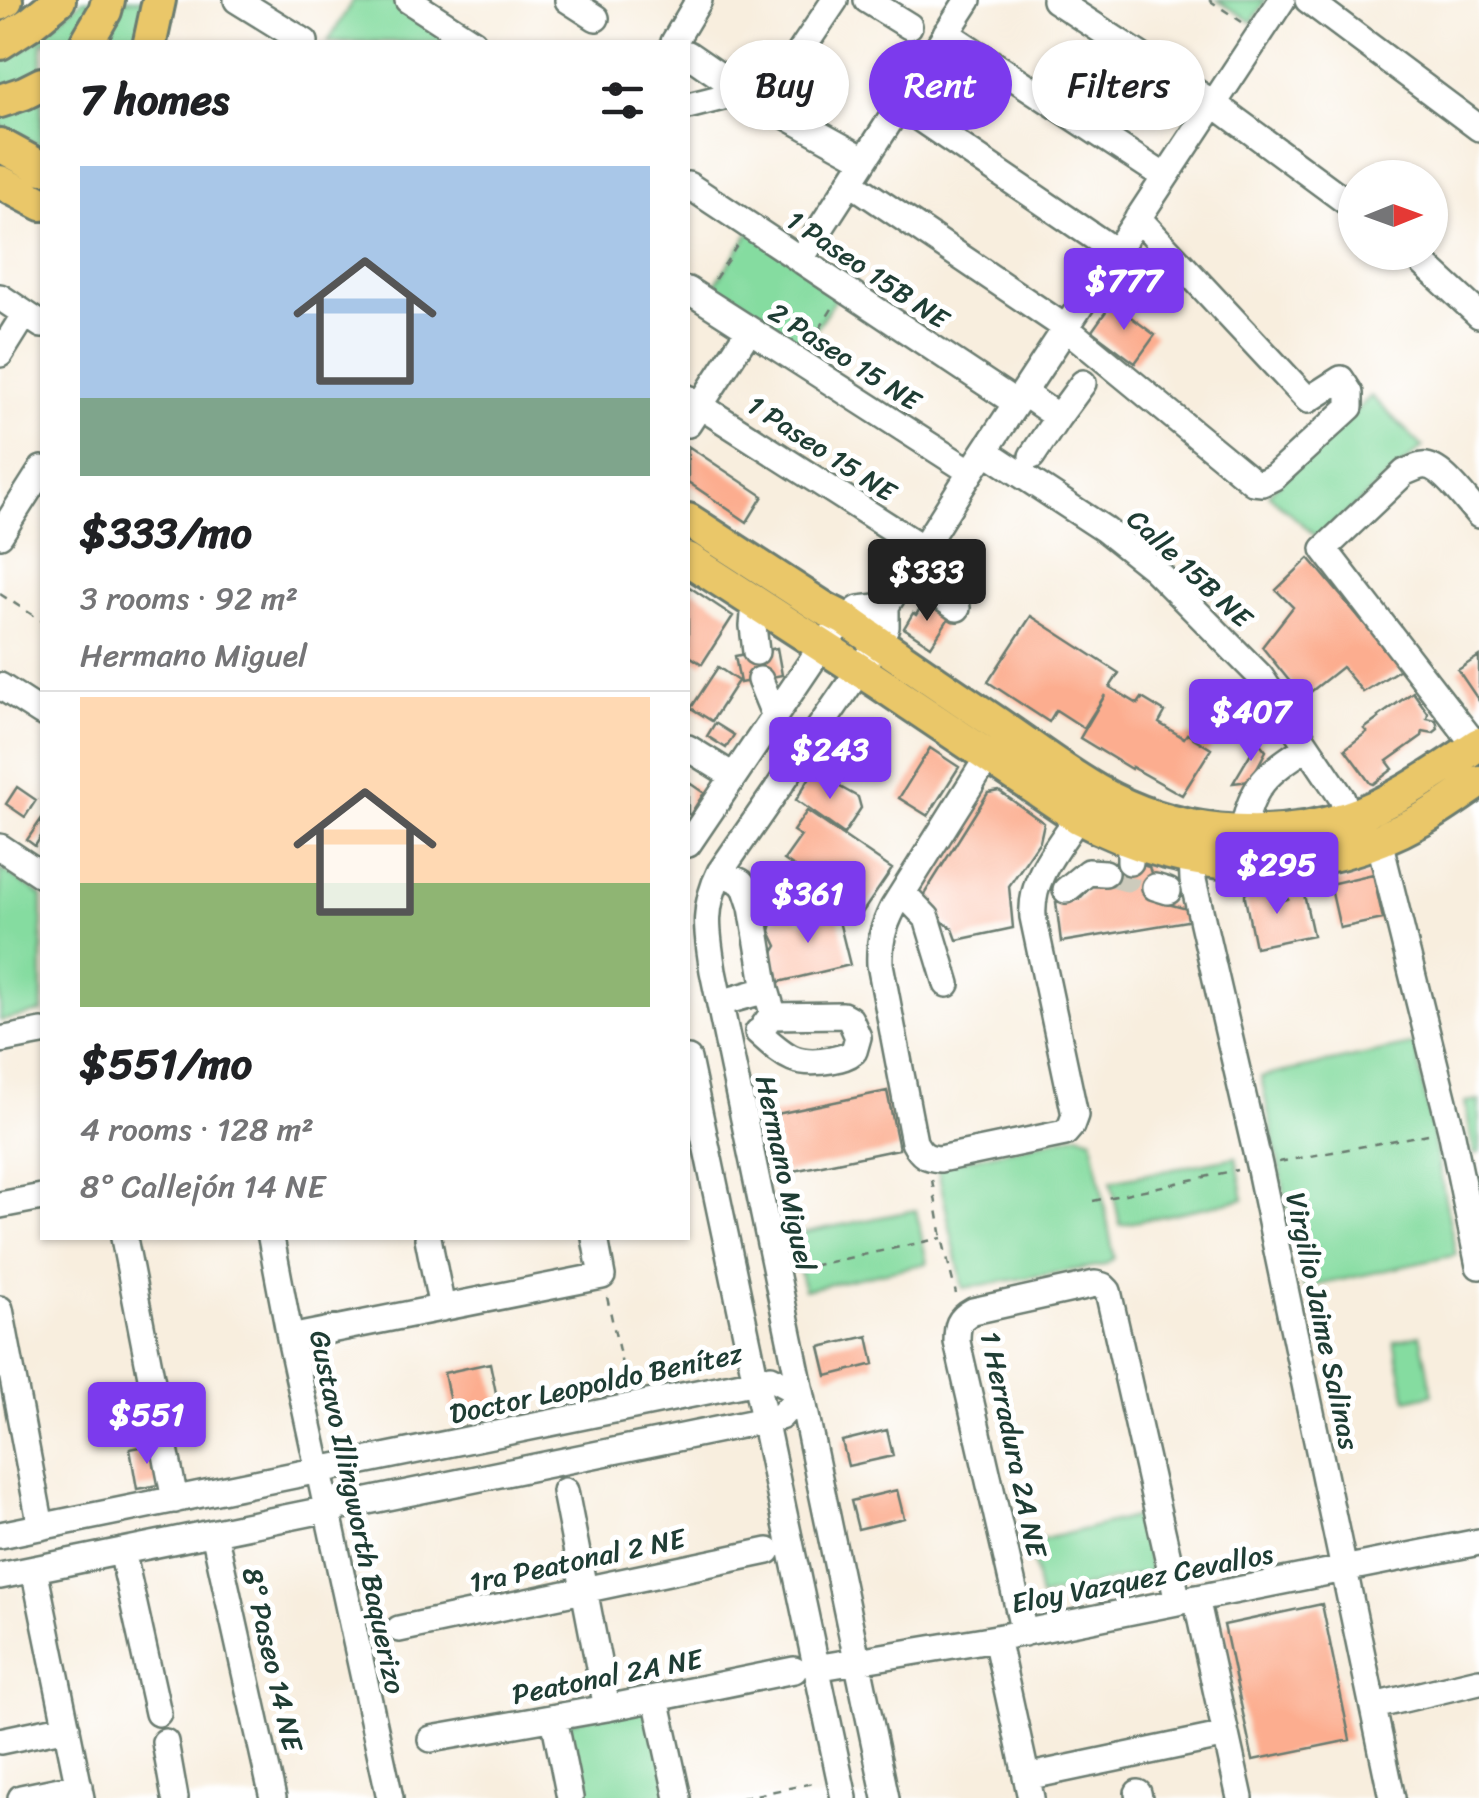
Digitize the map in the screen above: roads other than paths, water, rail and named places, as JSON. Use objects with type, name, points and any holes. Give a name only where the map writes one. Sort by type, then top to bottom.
[{"type":"main road","points":[[0,43],[58,0]]},
{"type":"main road","points":[[88,40],[108,0]]},
{"type":"main road","points":[[124,0],[130,40]]},
{"type":"main road","points":[[150,40],[159,0]]},
{"type":"main road","points":[[0,101],[40,85]]},
{"type":"main road","points":[[0,146],[40,167]]},
{"type":"main road","points":[[0,182],[40,203]]},
{"type":"main road","points":[[690,521],[845,619],[1107,796],[1168,821],[1244,833],[1317,826],[1348,818],[1407,791],[1477,745]]},
{"type":"main road","points":[[690,560],[1130,852],[1260,865],[1341,853],[1380,840],[1422,819],[1479,782]]},
{"type":"street","points":[[238,0],[302,40]]},
{"type":"street","points":[[408,0],[470,40]]},
{"type":"street","points":[[568,0],[596,18]]},
{"type":"street","points":[[675,40],[700,0]]},
{"type":"street","points":[[808,40],[835,0]]},
{"type":"street","points":[[867,0],[909,26]]},
{"type":"street","points":[[942,40],[968,0]]},
{"type":"street","points":[[1055,0],[1214,104],[1338,195]]},
{"type":"street","name":"Hermano Miguel","points":[[886,1798],[709,943],[697,911],[878,642],[886,627],[886,606],[1282,0]]},
{"type":"street","points":[[1308,0],[1479,128]]},
{"type":"street","points":[[946,34],[1166,177]]},
{"type":"street","points":[[690,55],[720,76]]},
{"type":"street","points":[[690,105],[720,98]]},
{"type":"street","points":[[801,130],[1066,328],[1253,482],[1262,484],[1350,407],[1350,393],[1341,378],[1308,400],[1138,218]]},
{"type":"street","points":[[800,260],[883,130]]},
{"type":"street","points":[[937,130],[1116,252]]},
{"type":"street","name":"1 Paseo 15B NE","points":[[690,186],[845,290],[1020,398],[1058,417]]},
{"type":"street","points":[[1430,270],[1479,316]]},
{"type":"street","name":"2 Paseo 15 NE","points":[[695,295],[798,362],[978,461]]},
{"type":"street","points":[[0,297],[34,320],[0,354]]},
{"type":"street","points":[[691,409],[749,330]]},
{"type":"street","points":[[1032,456],[1083,383]]},
{"type":"street","name":"1 Paseo 15 NE","points":[[691,409],[924,549]]},
{"type":"street","name":"Calle 15B NE","points":[[978,461],[1104,530],[1153,568],[1260,676],[1342,798],[1348,818]]},
{"type":"street","points":[[1477,745],[1324,549],[1406,472],[1422,466],[1433,467],[1442,474],[1479,515]]},
{"type":"street","points":[[0,535],[32,508],[40,477]]},
{"type":"street","points":[[907,574],[957,608]]},
{"type":"street","points":[[755,603],[756,652]]},
{"type":"street","points":[[690,841],[822,646],[859,609],[886,606]]},
{"type":"street","points":[[760,680],[774,714]]},
{"type":"street","points":[[0,686],[40,711]]},
{"type":"street","points":[[1244,833],[1252,795],[1266,778],[1307,747]]},
{"type":"street","points":[[690,749],[725,771]]},
{"type":"street","points":[[988,756],[903,893],[884,927],[879,945],[914,1142],[919,1153],[928,1158],[940,1159],[1065,1133],[1072,1126],[1075,1115],[1032,902],[1039,876],[1078,817]]},
{"type":"street","points":[[1380,840],[1451,1130],[1479,1266]]},
{"type":"street","points":[[0,847],[40,874]]},
{"type":"street","name":"Virgilio Jaime Salinas","points":[[1192,858],[1193,880],[1260,1165],[1392,1798]]},
{"type":"street","points":[[720,872],[746,889],[772,1010],[764,1024],[729,1049]]},
{"type":"street","points":[[1066,890],[1088,872],[1105,872]]},
{"type":"street","points":[[746,889],[790,906]]},
{"type":"street","points":[[903,893],[926,918],[947,984]]},
{"type":"street","points":[[720,1004],[766,990]]},
{"type":"street","points":[[0,1040],[40,1032]]},
{"type":"street","points":[[690,1069],[763,1421],[804,1669],[842,1788]]},
{"type":"street","points":[[0,1205],[40,1197]]},
{"type":"street","points":[[124,1240],[174,1500]]},
{"type":"street","name":"Gustavo Illingworth Baquerizo","points":[[271,1240],[390,1798]]},
{"type":"street","points":[[428,1240],[442,1308]]},
{"type":"street","points":[[290,1338],[602,1276],[594,1240]]},
{"type":"street","name":"1 Herradura 2A NE","points":[[1024,1633],[957,1342],[957,1328],[962,1317],[973,1311],[1095,1284],[1108,1291],[1240,1798]]},
{"type":"street","points":[[0,1309],[41,1526]]},
{"type":"street","name":"Doctor Leopoldo Benítez","points":[[0,1535],[770,1378],[801,1394]]},
{"type":"street","points":[[0,1576],[763,1421],[780,1417],[801,1394]]},
{"type":"street","points":[[565,1491],[608,1708]]},
{"type":"street","name":"8° Paseo 14 NE","points":[[214,1533],[273,1798]]},
{"type":"street","name":"Eloy Vazquez Cevallos","points":[[804,1669],[1024,1633],[1479,1542]]},
{"type":"street","name":"1ra Peatonal 2 NE","points":[[400,1629],[768,1551]]},
{"type":"street","points":[[122,1552],[158,1713]]},
{"type":"street","points":[[20,1798],[80,1792],[34,1569]]},
{"type":"street","points":[[996,1638],[1028,1787],[1226,1735]]},
{"type":"street","name":"Peatonal 2A NE","points":[[432,1739],[804,1669]]},
{"type":"street","points":[[1374,1706],[1479,1681]]},
{"type":"street","points":[[656,1698],[678,1798]]},
{"type":"street","points":[[554,1718],[570,1798]]},
{"type":"street","points":[[0,1741],[66,1727]]},
{"type":"street","points":[[164,1742],[175,1798]]},
{"type":"tunnel","points":[[1105,873],[1127,879],[1130,862]]}]
